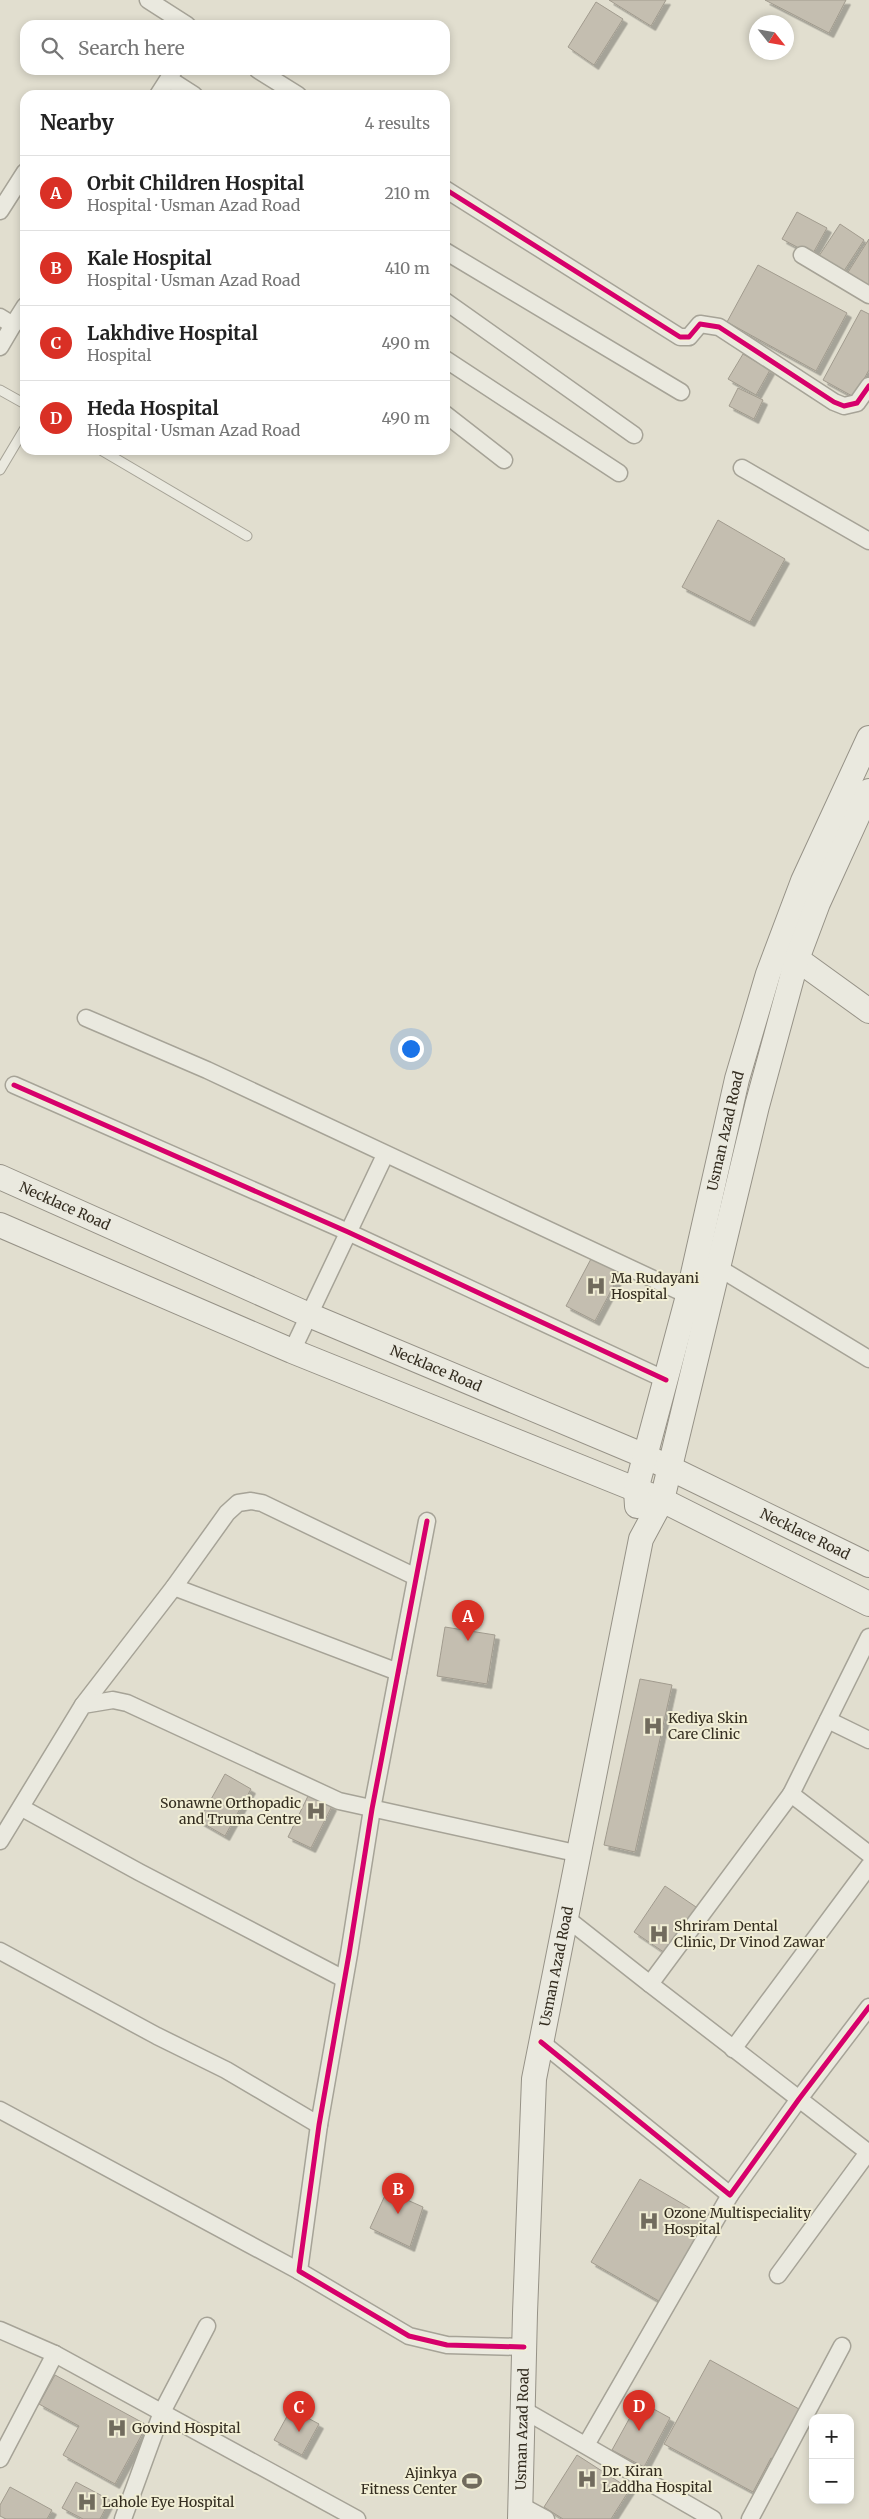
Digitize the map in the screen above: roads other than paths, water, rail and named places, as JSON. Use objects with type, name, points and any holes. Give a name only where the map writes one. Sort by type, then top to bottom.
[{"type":"main road","name":"Usman Azad Road","points":[[520,2512],[534,2079],[641,1540],[636,1490],[688,1296],[737,1079],[768,974],[803,881],[869,738]]},
{"type":"main road","name":"Usman Azad Road","points":[[641,1540],[662,1500],[774,1038],[797,959],[818,903],[869,790]]},
{"type":"main road","points":[[797,959],[869,1011]]},
{"type":"main road","name":"Necklace Road","points":[[0,1177],[309,1315],[645,1456],[869,1565]]},
{"type":"main road","points":[[0,1225],[292,1351],[662,1500],[869,1604]]},
{"type":"street","points":[[148,0],[179,20]]},
{"type":"street","points":[[161,90],[171,75]]},
{"type":"street","points":[[173,75],[189,90]]},
{"type":"street","points":[[266,75],[290,90]]},
{"type":"street","points":[[0,211],[20,180]]},
{"type":"street","points":[[450,191],[680,337],[689,337],[700,324],[719,327],[834,402],[844,406],[857,403],[869,386]]},
{"type":"street","points":[[450,254],[681,392]]},
{"type":"street","points":[[802,255],[869,295]]},
{"type":"street","points":[[450,305],[634,435]]},
{"type":"street","points":[[0,347],[6,321],[20,310]]},
{"type":"street","points":[[450,362],[619,473]]},
{"type":"street","points":[[450,418],[504,460]]},
{"type":"street","points":[[742,468],[869,541]]},
{"type":"street","points":[[86,1018],[207,1070],[688,1296],[710,1304]]},
{"type":"street","points":[[14,1085],[348,1232],[666,1380]]},
{"type":"street","points":[[292,1351],[385,1155]]},
{"type":"street","points":[[719,1268],[869,1359]]},
{"type":"street","points":[[0,1841],[22,1808],[50,1756],[83,1705],[174,1587],[226,1513],[238,1503],[251,1501],[262,1503],[416,1577]]},
{"type":"street","points":[[300,2271],[319,2125],[350,1954],[372,1809],[427,1521]]},
{"type":"street","points":[[174,1587],[398,1672]]},
{"type":"street","points":[[650,1984],[791,1794],[869,1637]]},
{"type":"street","points":[[83,1705],[113,1700],[127,1703],[339,1800],[372,1809],[580,1854]]},
{"type":"street","points":[[828,1720],[869,1740]]},
{"type":"street","points":[[791,1794],[869,1854]]},
{"type":"street","points":[[22,1808],[138,1872],[344,1979]]},
{"type":"street","points":[[733,2048],[869,1866]]},
{"type":"street","points":[[565,1917],[869,2152],[778,2275]]},
{"type":"street","points":[[0,1951],[157,2036],[226,2070],[319,2125]]},
{"type":"street","points":[[586,2445],[730,2195],[799,2098],[869,2007]]},
{"type":"street","points":[[541,2042],[730,2195]]},
{"type":"street","points":[[0,2110],[300,2271],[409,2336],[447,2345],[524,2347]]},
{"type":"street","points":[[123,2519],[162,2412],[207,2326]]},
{"type":"street","points":[[0,2330],[55,2354],[357,2519]]},
{"type":"street","points":[[750,2519],[842,2346]]},
{"type":"street","points":[[0,2459],[55,2354]]},
{"type":"street","points":[[522,2409],[713,2519]]},
{"type":"street","points":[[520,2512],[546,2519]]},
{"type":"lane","points":[[0,390],[20,401]]},
{"type":"lane","points":[[0,470],[20,436]]},
{"type":"lane","points":[[109,455],[247,536]]},
{"type":"place","name":"Ma Rudayani Hospital","points":[[596,1286]]},
{"type":"place","name":"Orbit Children Hospital","points":[[468,1641]]},
{"type":"place","name":"Kediya Skin Care Clinic","points":[[653,1726]]},
{"type":"place","name":"Sonawne Orthopadic and Truma Centre","points":[[316,1811]]},
{"type":"place","name":"Shriram Dental Clinic, Dr Vinod Zawar","points":[[659,1934]]},
{"type":"place","name":"Kale Hospital","points":[[398,2214]]},
{"type":"place","name":"Ozone Multispeciality Hospital","points":[[649,2221]]},
{"type":"place","name":"Govind Hospital","points":[[117,2428]]},
{"type":"place","name":"Heda Hospital","points":[[639,2431]]},
{"type":"place","name":"Lakhdive Hospital","points":[[299,2432]]},
{"type":"place","name":"Dr. Kiran Laddha Hospital","points":[[587,2479]]},
{"type":"place","name":"Ajinkya Fitness Center","points":[[472,2481]]},
{"type":"place","name":"Lahole Eye Hospital","points":[[87,2502]]}]
